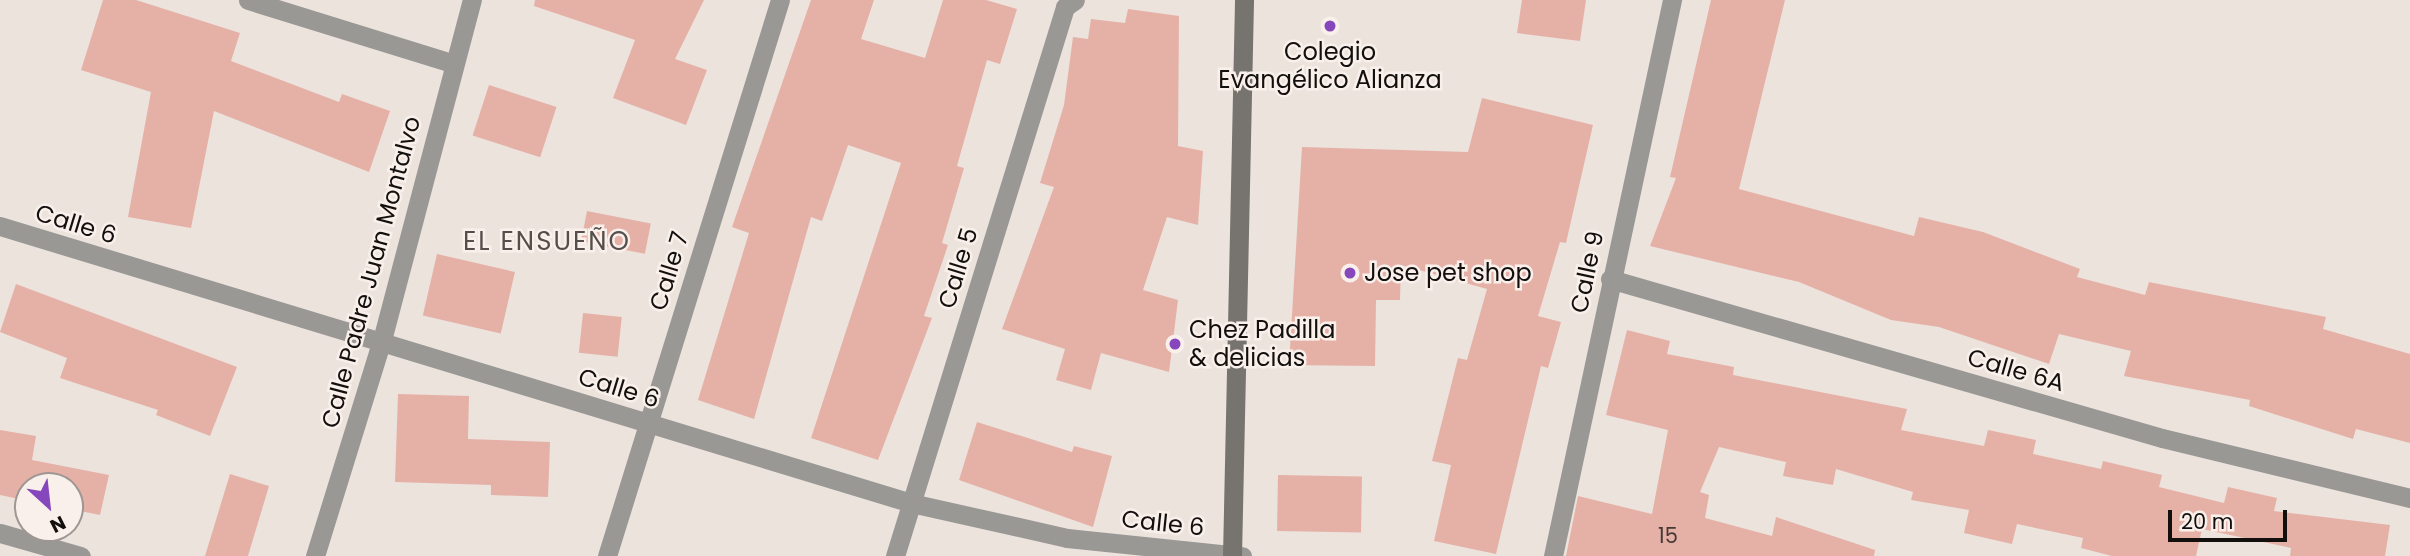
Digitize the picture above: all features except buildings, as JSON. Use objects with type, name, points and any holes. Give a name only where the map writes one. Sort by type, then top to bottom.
[{"type":"main road","points":[[1235,556],[1244,0]]},
{"type":"street","points":[[248,0],[452,63]]},
{"type":"street","name":"Calle Padre Juan Montalvo","points":[[315,556],[382,340],[452,63],[472,0]]},
{"type":"street","name":"Calle 7","points":[[607,556],[779,0]]},
{"type":"street","name":"Calle 5","points":[[895,556],[1065,7],[1075,0]]},
{"type":"street","name":"Calle 9","points":[[1553,556],[1610,279],[1672,0]]},
{"type":"street","name":"Calle 6","points":[[0,226],[911,503],[1067,538],[1235,556]]},
{"type":"street","name":"Calle 6A","points":[[1610,279],[2162,438],[2410,498]]},
{"type":"street","points":[[0,533],[81,556]]},
{"type":"place","name":"Colegio Evangélico Alianza","points":[[1330,26]]},
{"type":"place","name":"Jose pet shop","points":[[1350,273]]},
{"type":"place","name":"Chez Padilla & delicias","points":[[1175,344]]},
{"type":"district","name":"EL ENSUEÑO","points":[[547,242]]}]
